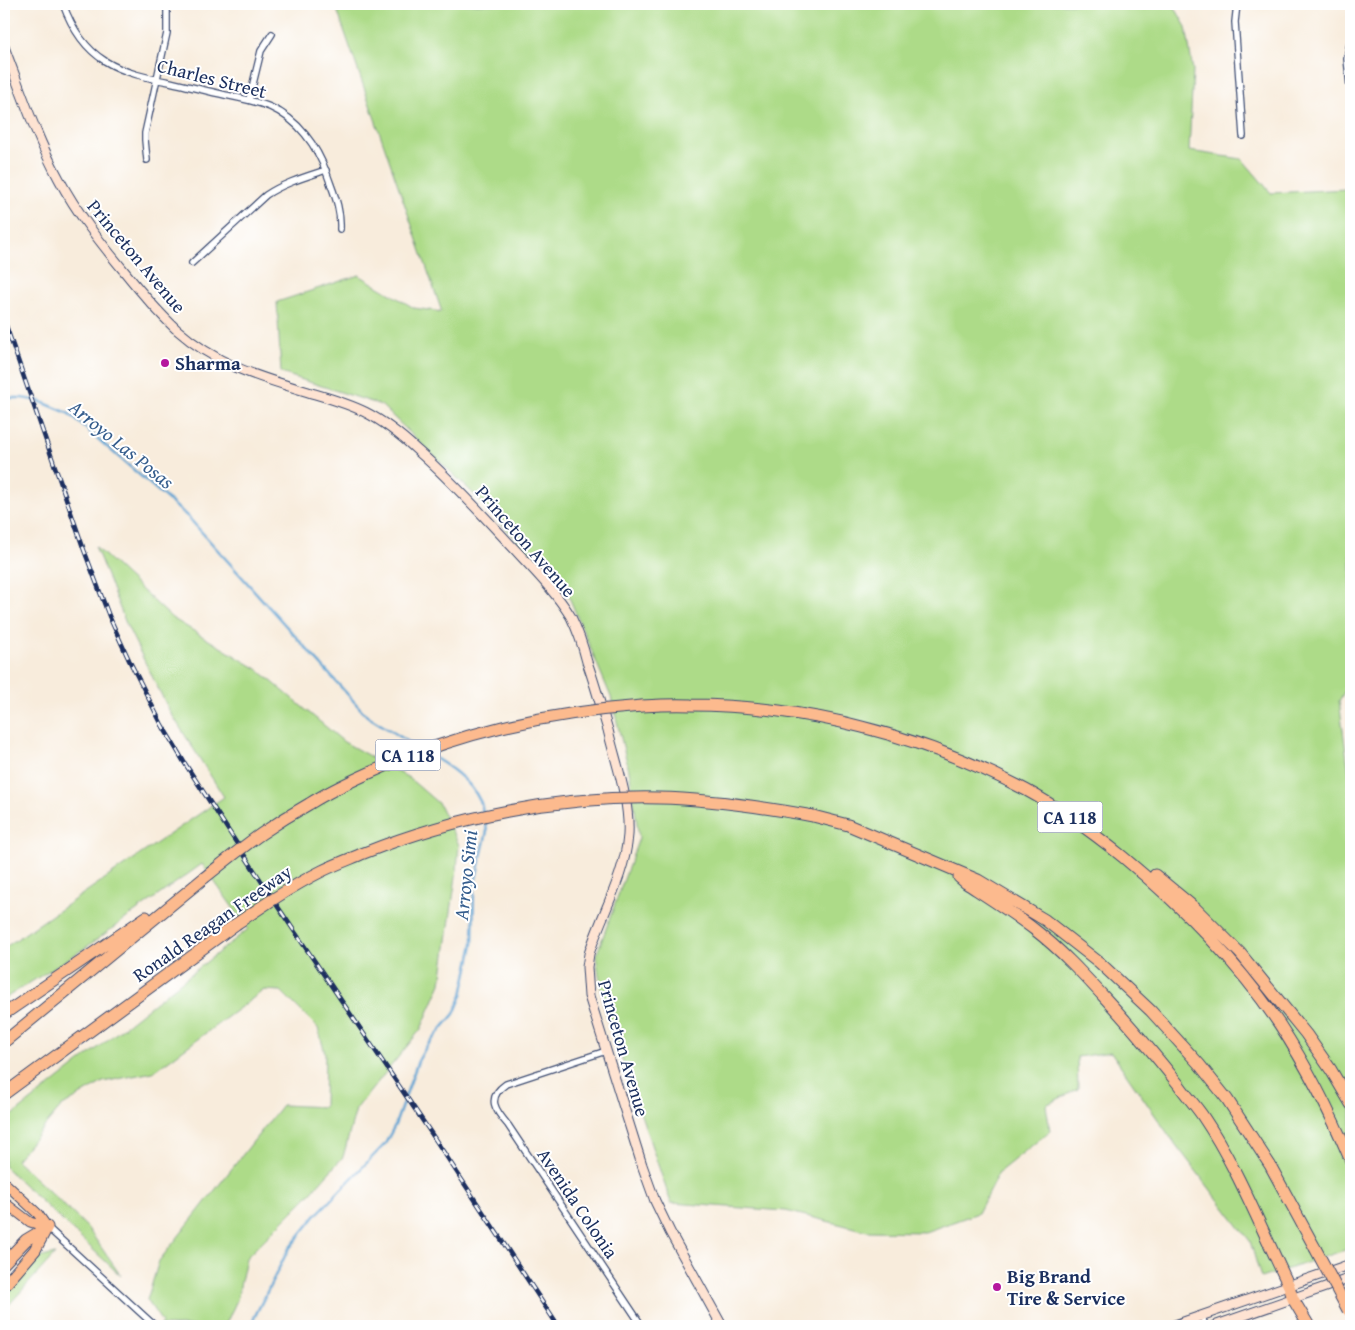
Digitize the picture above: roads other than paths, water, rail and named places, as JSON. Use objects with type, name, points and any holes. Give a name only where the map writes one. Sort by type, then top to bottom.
[{"type":"highway","name":"CA 118","points":[[4,1014],[204,878],[261,834],[342,785],[414,753],[461,737],[536,718],[586,710],[692,705],[736,707],[787,713],[860,726],[898,737],[989,772],[1028,791],[1088,828],[1185,912],[1209,936],[1250,984],[1280,1025],[1312,1078],[1351,1161]]},
{"type":"highway","name":"Ronald Reagan Freeway","points":[[47,1062],[267,902],[323,871],[378,848],[432,830],[525,809],[562,803],[612,799],[660,798],[735,804],[813,816],[848,825],[978,880],[1045,920],[1100,963],[1151,1011],[1199,1064],[1227,1099],[1270,1165],[1350,1313]]},
{"type":"highway","points":[[1088,828],[1147,868],[1196,909],[1240,953],[1306,1034],[1331,1070],[1351,1104]]},
{"type":"highway","points":[[948,868],[966,883],[1014,914],[1059,951],[1145,1042],[1202,1115],[1220,1146],[1247,1194],[1289,1286],[1293,1299],[1309,1326]]},
{"type":"highway","points":[[4,1042],[204,878]]},
{"type":"highway","points":[[4,1094],[47,1062]]},
{"type":"highway","points":[[4,1102],[47,1062]]},
{"type":"highway","points":[[4,1263],[26,1240],[47,1227]]},
{"type":"highway","points":[[4,1286],[35,1250],[47,1227]]},
{"type":"main road","points":[[4,1182],[38,1214],[47,1227]]},
{"type":"main road","points":[[4,1202],[30,1222],[47,1227]]},
{"type":"street","name":"Charles Street","points":[[63,4],[77,33],[94,53],[119,69],[156,80],[249,100],[271,107],[288,117],[301,129],[314,146],[326,170],[340,212],[340,229]]},
{"type":"street","points":[[147,160],[145,133],[167,33],[166,4]]},
{"type":"street","points":[[1237,4],[1235,22],[1243,136]]},
{"type":"street","points":[[249,100],[261,51],[272,34]]},
{"type":"street","points":[[1351,38],[1347,59],[1351,95]]},
{"type":"street","name":"Princeton Avenue","points":[[4,47],[46,153],[71,200],[107,251],[143,294],[176,329],[217,359],[234,368],[345,403],[364,411],[395,431],[453,483],[533,569],[570,616],[579,634],[598,696],[622,786],[628,832],[622,865],[589,954],[587,967],[589,996],[655,1201],[722,1326]]},
{"type":"street","points":[[192,263],[266,195],[275,189],[326,170]]},
{"type":"street","name":"Avenida Colonia","points":[[606,1051],[506,1084],[500,1089],[494,1103],[495,1108],[642,1326]]},
{"type":"street","points":[[47,1227],[155,1326]]},
{"type":"street","points":[[1172,1326],[1351,1264]]},
{"type":"street","points":[[1214,1326],[1351,1278]]},
{"type":"street","points":[[1202,1316],[1205,1326]]},
{"type":"waterway","name":"Arroyo Simi","points":[[4,398],[22,398],[39,401],[68,413],[188,517],[367,716],[420,749]]},
{"type":"waterway","name":"Arroyo Simi","points":[[427,753],[464,779],[476,793],[481,802],[483,812]]},
{"type":"waterway","name":"Arroyo Simi","points":[[250,1326],[288,1250],[316,1215],[385,1144],[395,1125],[418,1061],[426,1047],[454,1014],[462,995],[473,944],[474,887],[487,831],[485,820]]},
{"type":"railway","points":[[4,320],[109,616],[162,725],[278,907],[431,1133],[558,1326]]},
{"type":"place","name":"Sharma","points":[[165,363]]},
{"type":"place","name":"Big Brand Tire & Service","points":[[997,1287]]},
{"type":"water label","name":"Arroyo Las Posas","points":[[122,444]]}]
